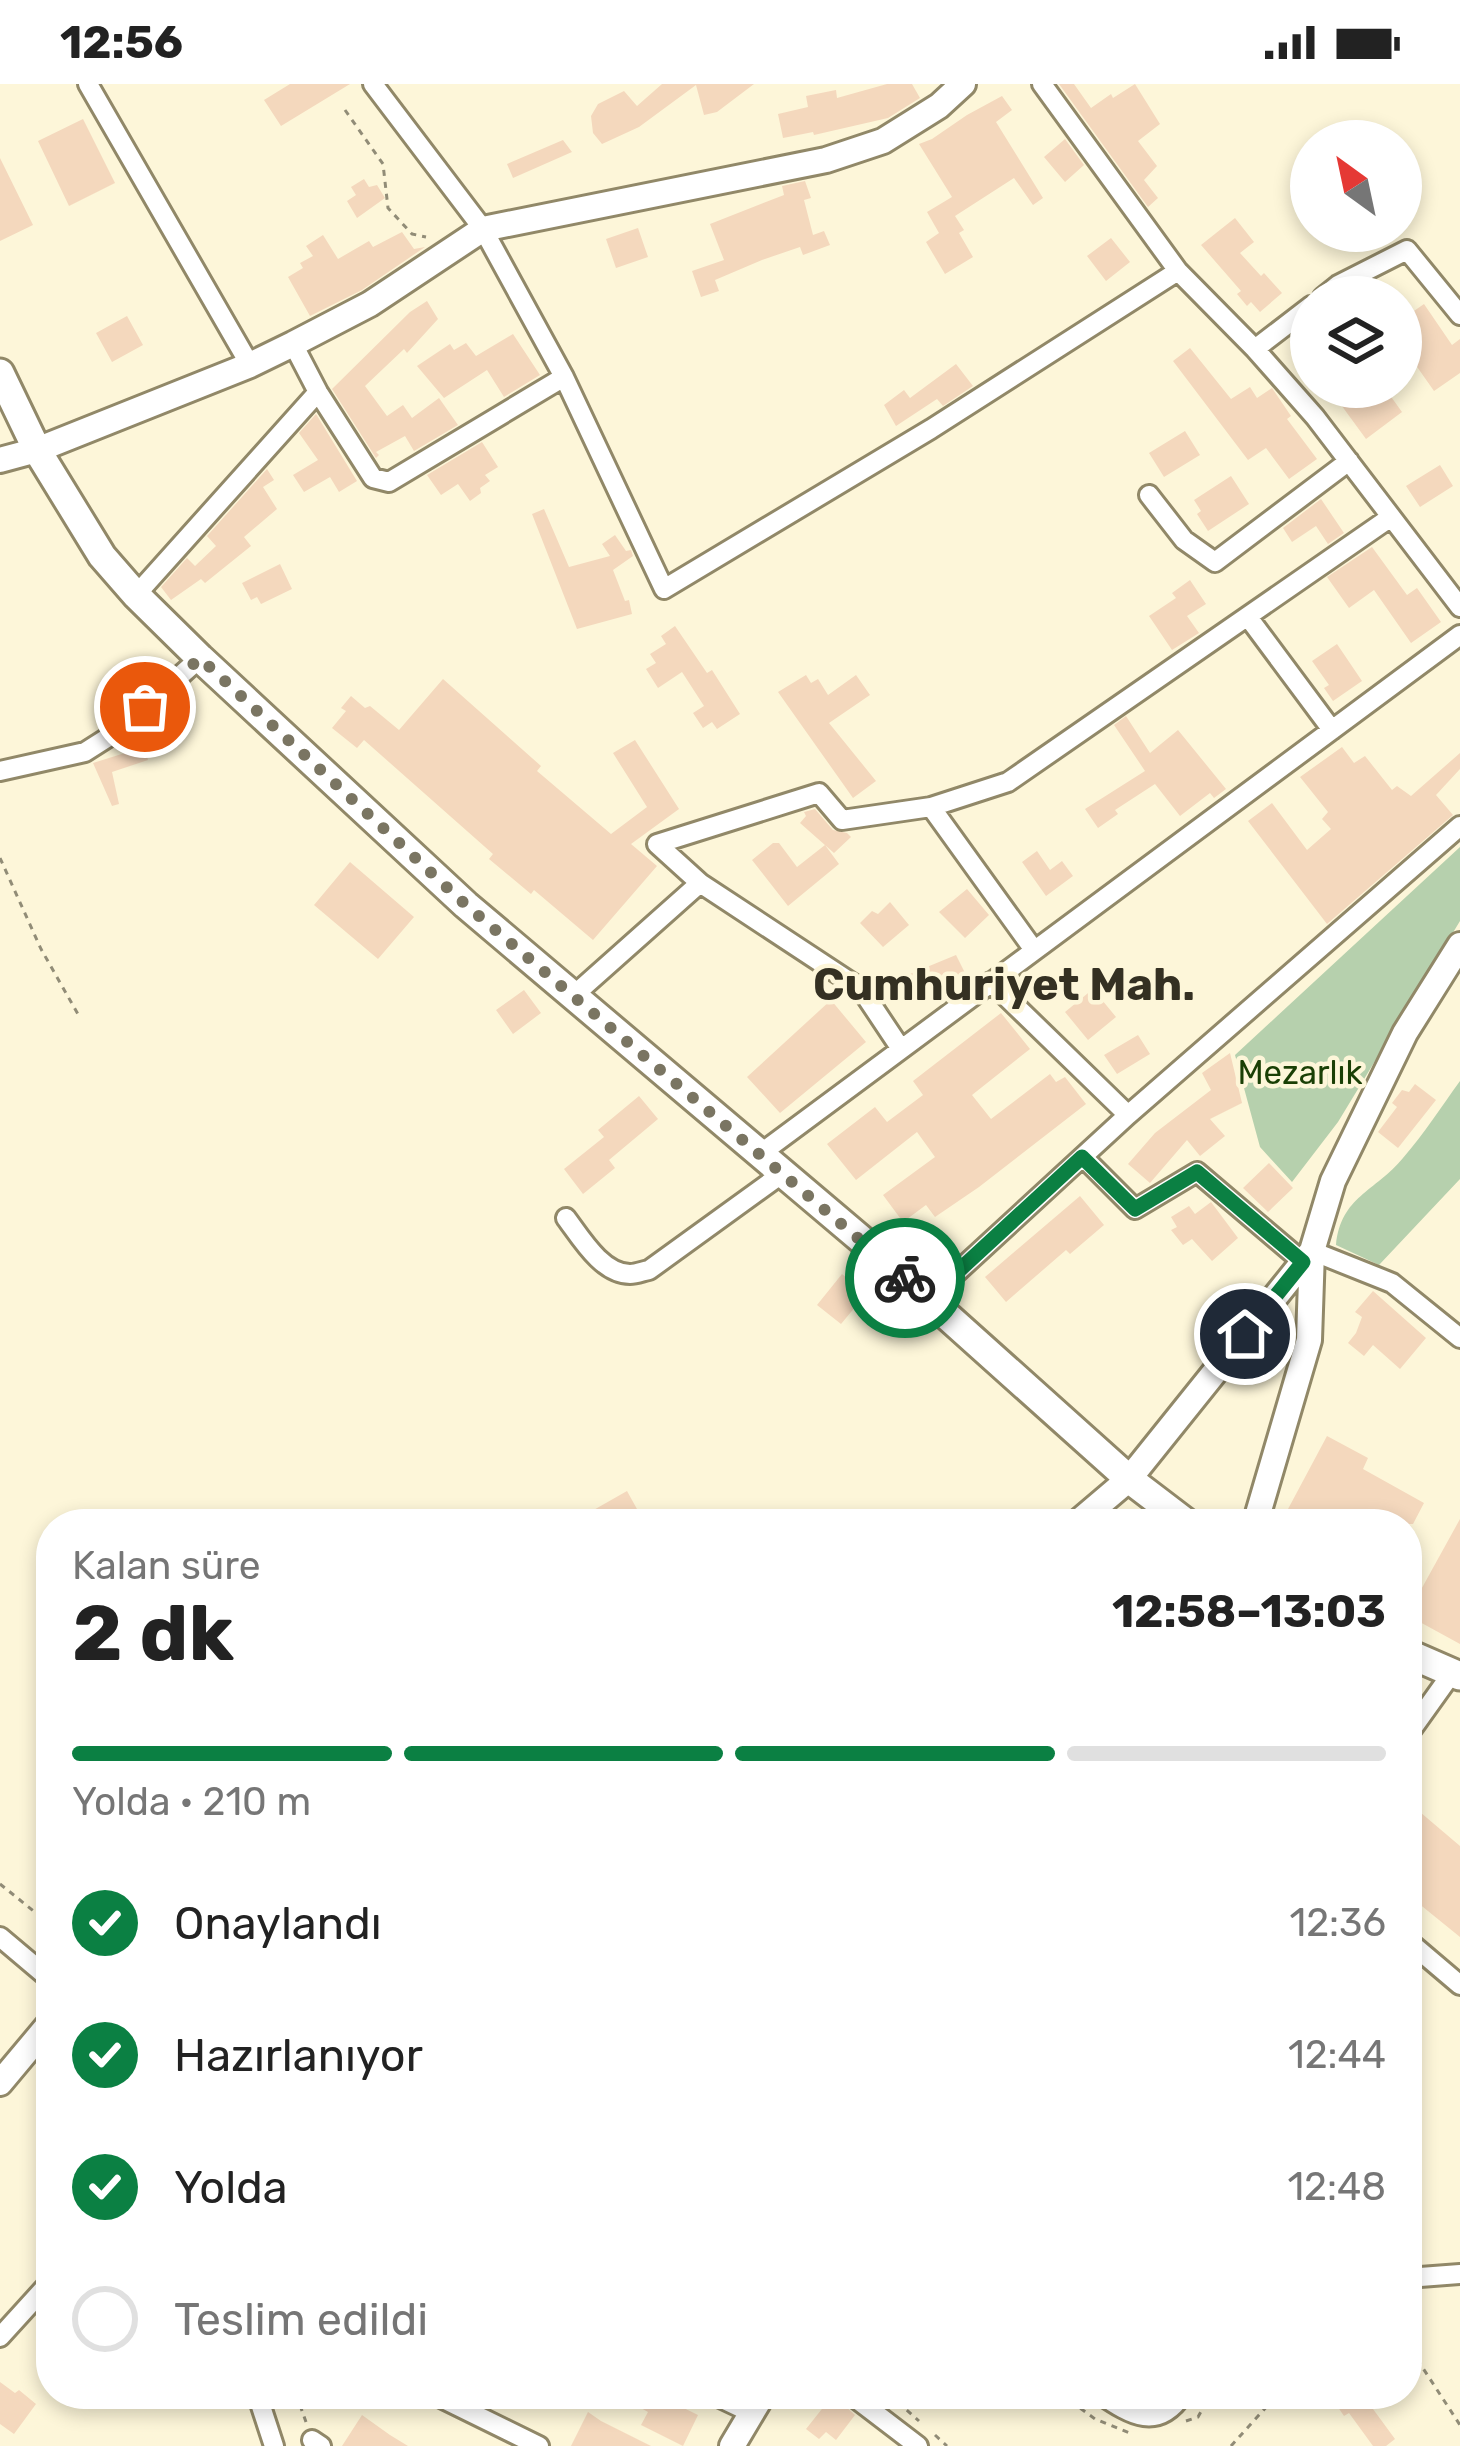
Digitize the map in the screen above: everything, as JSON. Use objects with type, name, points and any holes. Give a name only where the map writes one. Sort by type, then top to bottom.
[{"type":"main road","points":[[0,373],[37,450],[102,556],[200,658],[466,905],[1168,1509]]},
{"type":"main road","points":[[1422,1659],[1456,1674]]},
{"type":"street","points":[[88,84],[250,364]]},
{"type":"street","points":[[373,84],[483,229],[564,377],[664,590],[1178,272]]},
{"type":"street","points":[[0,460],[37,450],[292,344],[370,304],[483,229],[826,160],[883,141],[939,106],[963,84]]},
{"type":"street","points":[[1042,84],[1178,272],[1315,417],[1460,608]]},
{"type":"street","points":[[1356,276],[1407,250],[1460,315]]},
{"type":"street","points":[[1255,349],[1290,322]]},
{"type":"street","points":[[292,344],[373,478],[389,482],[564,377]]},
{"type":"street","points":[[136,595],[318,392]]},
{"type":"street","points":[[1149,495],[1184,540],[1214,562],[1349,461]]},
{"type":"street","points":[[901,1049],[861,989],[700,883],[657,844],[819,793],[842,820],[931,807],[1008,782],[1391,517]]},
{"type":"street","points":[[1248,617],[1332,730]]},
{"type":"street","points":[[760,1154],[1460,635]]},
{"type":"street","points":[[0,771],[85,752],[118,731],[200,658]]},
{"type":"street","points":[[931,807],[1034,950]]},
{"type":"street","points":[[928,1299],[1128,1115],[1460,826]]},
{"type":"street","points":[[574,996],[700,883]]},
{"type":"street","points":[[1094,1509],[1129,1479],[1307,1256],[1333,1181],[1405,1033],[1460,945]]},
{"type":"street","points":[[991,982],[1128,1115]]},
{"type":"street","points":[[1082,1157],[1135,1209],[1197,1172],[1307,1256],[1392,1283],[1460,1338]]},
{"type":"street","points":[[566,1218],[609,1268],[628,1275],[650,1270],[783,1173]]},
{"type":"street","points":[[1260,1509],[1309,1340],[1307,1256]]},
{"type":"street","points":[[1422,1717],[1456,1674]]},
{"type":"street","points":[[0,1936],[36,1967]]},
{"type":"street","points":[[1422,1952],[1460,1984]]},
{"type":"street","points":[[0,2083],[36,2039]]},
{"type":"street","points":[[1422,2277],[1460,2274]]},
{"type":"street","points":[[0,2337],[36,2297]]},
{"type":"street","points":[[262,2409],[274,2446]]},
{"type":"street","points":[[464,2409],[539,2446]]},
{"type":"street","points":[[732,2446],[754,2409]]},
{"type":"street","points":[[875,2409],[926,2439]]},
{"type":"street","points":[[1129,2409],[1160,2417],[1172,2409]]},
{"type":"path","points":[[345,110],[383,164],[388,208],[412,233],[458,245]]},
{"type":"path","points":[[0,858],[41,949],[79,1016]]},
{"type":"path","points":[[0,1884],[36,1913]]},
{"type":"path","points":[[1422,2367],[1460,2425]]},
{"type":"path","points":[[302,2409],[317,2443]]},
{"type":"path","points":[[906,2409],[918,2420]]},
{"type":"path","points":[[1231,2446],[1264,2409]]},
{"type":"path","points":[[926,2439],[947,2446]]},
{"type":"green space","name":"Mezarlık","points":[[1460,847],[1460,921],[1338,1122],[1292,1182],[1260,1147],[1235,1055]]},
{"type":"green space","points":[[1460,1081],[1460,1179],[1379,1265],[1336,1245],[1352,1205],[1403,1158]]},
{"type":"building","points":[[290,84],[350,84],[281,126],[264,100]]},
{"type":"building","points":[[662,84],[754,84],[717,112],[704,115],[696,85],[639,127],[602,144],[593,133],[591,116],[598,104],[624,91],[637,106]]},
{"type":"building","points":[[887,84],[912,84],[920,98],[888,118],[783,138],[778,114],[808,107],[806,96],[836,90],[837,98]]},
{"type":"building","points":[[1059,84],[1074,84],[1091,108],[1135,84],[1160,124],[1138,141],[1157,166],[1144,180],[1158,198],[1148,207]]},
{"type":"building","points":[[1002,96],[1012,110],[996,122],[1043,198],[1033,205],[1014,178],[955,216],[973,257],[945,274],[926,242],[939,233],[927,212],[952,197],[919,144]]},
{"type":"building","points":[[83,119],[115,183],[69,206],[38,141]]},
{"type":"building","points":[[1065,139],[1084,165],[1065,182],[1044,157]]},
{"type":"building","points":[[563,140],[572,152],[513,178],[507,164]]},
{"type":"building","points":[[0,158],[33,225],[0,241]]},
{"type":"building","points":[[364,179],[369,187],[377,185],[385,198],[357,218],[347,201],[356,195],[351,187]]},
{"type":"building","points":[[805,181],[811,198],[804,200],[813,235],[824,231],[830,245],[803,255],[800,247],[762,260],[715,280],[719,291],[701,297],[692,271],[724,260],[710,224],[784,195],[782,186]]},
{"type":"building","points":[[1235,218],[1254,242],[1240,253],[1282,293],[1260,312],[1251,302],[1247,306],[1237,294],[1241,291],[1201,245]]},
{"type":"building","points":[[638,228],[648,257],[616,268],[606,239]]},
{"type":"building","points":[[402,232],[414,249],[425,247],[362,290],[310,316],[288,277],[313,256],[306,246],[323,235],[338,259],[369,241],[373,247]]},
{"type":"building","points":[[1111,238],[1130,262],[1106,281],[1087,256]]},
{"type":"building","points":[[427,301],[438,319],[407,353],[404,349],[365,386],[387,416],[403,405],[412,418],[439,398],[458,425],[414,451],[405,436],[376,452],[376,458],[332,389]]},
{"type":"building","points":[[1422,305],[1452,345],[1460,339],[1460,373],[1434,391],[1422,374]]},
{"type":"building","points":[[127,316],[143,345],[112,362],[96,333]]},
{"type":"building","points":[[513,334],[540,375],[504,397],[487,370],[444,398],[417,366],[450,344],[454,350],[466,343],[476,356]]},
{"type":"building","points":[[1190,348],[1231,399],[1250,387],[1257,398],[1272,388],[1291,416],[1287,419],[1317,459],[1289,479],[1266,448],[1248,460],[1173,361]]},
{"type":"building","points":[[956,364],[973,386],[943,406],[937,399],[896,426],[884,405],[904,390],[910,398]]},
{"type":"building","points":[[1343,408],[1399,408],[1402,412],[1366,439]]},
{"type":"building","points":[[316,414],[357,481],[339,492],[330,477],[304,492],[293,475],[318,460],[299,433]]},
{"type":"building","points":[[1185,431],[1200,455],[1164,477],[1149,453]]},
{"type":"building","points":[[482,442],[498,467],[485,475],[490,481],[480,488],[481,493],[470,501],[458,484],[441,495],[427,475]]},
{"type":"building","points":[[1440,465],[1453,486],[1420,507],[1406,486]]},
{"type":"building","points":[[267,469],[274,480],[263,487],[277,509],[244,537],[251,546],[205,583],[201,579],[171,600],[161,587],[187,558],[195,566],[216,546],[207,536]]},
{"type":"building","points":[[1231,476],[1249,504],[1208,531],[1194,500]]},
{"type":"building","points":[[1321,499],[1344,533],[1328,544],[1316,526],[1292,542],[1283,528]]},
{"type":"building","points":[[544,509],[569,567],[610,556],[602,544],[615,535],[626,551],[631,550],[633,556],[613,570],[632,614],[577,629],[532,514]]},
{"type":"building","points":[[1372,547],[1407,595],[1417,588],[1441,622],[1411,643],[1374,590],[1349,608],[1327,577]]},
{"type":"building","points":[[280,564],[292,589],[261,604],[257,597],[251,600],[242,583]]},
{"type":"building","points":[[1190,580],[1206,604],[1187,616],[1199,633],[1172,650],[1149,616],[1176,598],[1172,593]]},
{"type":"building","points":[[675,626],[707,673],[712,670],[740,714],[717,729],[712,722],[703,728],[693,713],[704,706],[682,672],[658,688],[646,669],[656,663],[650,654],[666,644],[661,636]]},
{"type":"building","points":[[1337,644],[1362,681],[1333,701],[1324,688],[1329,685],[1312,661]]},
{"type":"building","points":[[806,675],[811,683],[818,679],[828,695],[856,675],[870,695],[829,723],[876,781],[853,798],[778,692]]},
{"type":"building","points":[[443,679],[541,766],[537,771],[611,834],[647,807],[613,753],[635,740],[679,809],[631,844],[657,866],[593,940],[489,859],[493,854],[364,740],[357,748],[332,728],[351,696],[399,730]]},
{"type":"building","points":[[1126,716],[1150,753],[1178,730],[1226,789],[1214,798],[1210,793],[1180,816],[1155,784],[1115,810],[1118,814],[1098,828],[1085,809],[1145,771],[1114,725]]},
{"type":"building","points":[[144,747],[148,760],[112,772],[119,804],[112,806],[93,763]]},
{"type":"building","points":[[1342,747],[1354,763],[1365,756],[1392,790],[1397,786],[1411,796],[1460,753],[1460,769],[1436,795],[1453,815],[1327,924],[1248,821],[1272,803],[1307,850],[1331,829],[1322,819],[1328,812],[1300,777]]},
{"type":"building","points":[[815,809],[833,830],[851,837],[834,853],[800,823],[804,812]]},
{"type":"building","points":[[779,843],[797,867],[825,845],[839,864],[788,906],[752,860]]},
{"type":"building","points":[[1037,851],[1050,870],[1062,861],[1073,876],[1046,896],[1022,862]]},
{"type":"building","points":[[350,862],[414,917],[378,959],[314,905]]},
{"type":"building","points":[[967,889],[989,915],[965,938],[939,912]]},
{"type":"building","points":[[890,902],[909,925],[883,947],[860,923]]},
{"type":"building","points":[[956,955],[966,975],[886,1002],[876,988]]},
{"type":"building","points":[[1093,989],[1116,1017],[1088,1040],[1065,1012]]},
{"type":"building","points":[[524,990],[541,1013],[513,1034],[496,1010]]},
{"type":"building","points":[[831,1000],[866,1042],[780,1113],[747,1077]]},
{"type":"building","points":[[1001,1013],[1030,1049],[972,1095],[991,1119],[1050,1074],[1056,1082],[1065,1077],[1086,1104],[935,1217],[926,1205],[903,1222],[883,1195],[935,1157],[917,1132],[856,1180],[827,1144],[875,1107],[887,1122],[923,1095],[913,1081]]},
{"type":"building","points":[[1138,1035],[1150,1054],[1117,1074],[1104,1055]]},
{"type":"building","points":[[1230,1053],[1242,1103],[1210,1119],[1225,1136],[1200,1156],[1187,1140],[1150,1183],[1128,1164],[1155,1133],[1211,1090],[1202,1073]]},
{"type":"building","points":[[1415,1084],[1436,1100],[1398,1148],[1378,1132],[1397,1107],[1392,1103],[1402,1090],[1409,1092]]},
{"type":"building","points":[[639,1096],[658,1119],[609,1160],[615,1168],[583,1194],[564,1169],[604,1137],[598,1130]]},
{"type":"building","points":[[1269,1163],[1293,1188],[1268,1212],[1243,1188]]},
{"type":"building","points":[[1080,1196],[1104,1225],[1070,1254],[1066,1250],[1006,1302],[985,1277]]},
{"type":"building","points":[[1211,1202],[1238,1238],[1212,1261],[1192,1239],[1183,1245],[1171,1230],[1177,1227],[1171,1217],[1189,1206],[1195,1214]]},
{"type":"building","points":[[842,1274],[866,1294],[841,1324],[817,1305]]},
{"type":"building","points":[[1373,1291],[1426,1338],[1400,1369],[1373,1345],[1364,1356],[1348,1343],[1362,1317],[1355,1312]]},
{"type":"building","points":[[1327,1436],[1368,1458],[1363,1469],[1424,1503],[1421,1509],[1288,1509]]},
{"type":"building","points":[[627,1491],[637,1509],[595,1509]]},
{"type":"building","points":[[1460,1519],[1460,1644],[1422,1623],[1422,1588]]},
{"type":"building","points":[[1422,1814],[1460,1846],[1460,1937],[1422,1906]]},
{"type":"building","points":[[0,2382],[36,2404],[14,2434],[0,2424]]},
{"type":"building","points":[[643,2409],[686,2409],[698,2415],[683,2446],[641,2425],[648,2412]]},
{"type":"building","points":[[822,2409],[848,2409],[855,2415],[836,2440],[826,2432],[819,2439],[806,2429]]},
{"type":"building","points":[[1339,2409],[1373,2409],[1395,2439],[1386,2446],[1373,2446],[1349,2413],[1344,2416]]},
{"type":"building","points":[[588,2412],[601,2421],[651,2446],[571,2446]]},
{"type":"building","points":[[362,2415],[390,2435],[408,2446],[342,2446]]},
{"type":"way so far","points":[[145,707],[200,658],[466,905],[905,1278]]},
{"type":"district","name":"Cumhuriyet Mah.","points":[[1004,984]]},
{"type":"route","points":[[905,1278],[928,1299],[1082,1157],[1135,1209],[1197,1172],[1303,1262],[1245,1334]]}]
